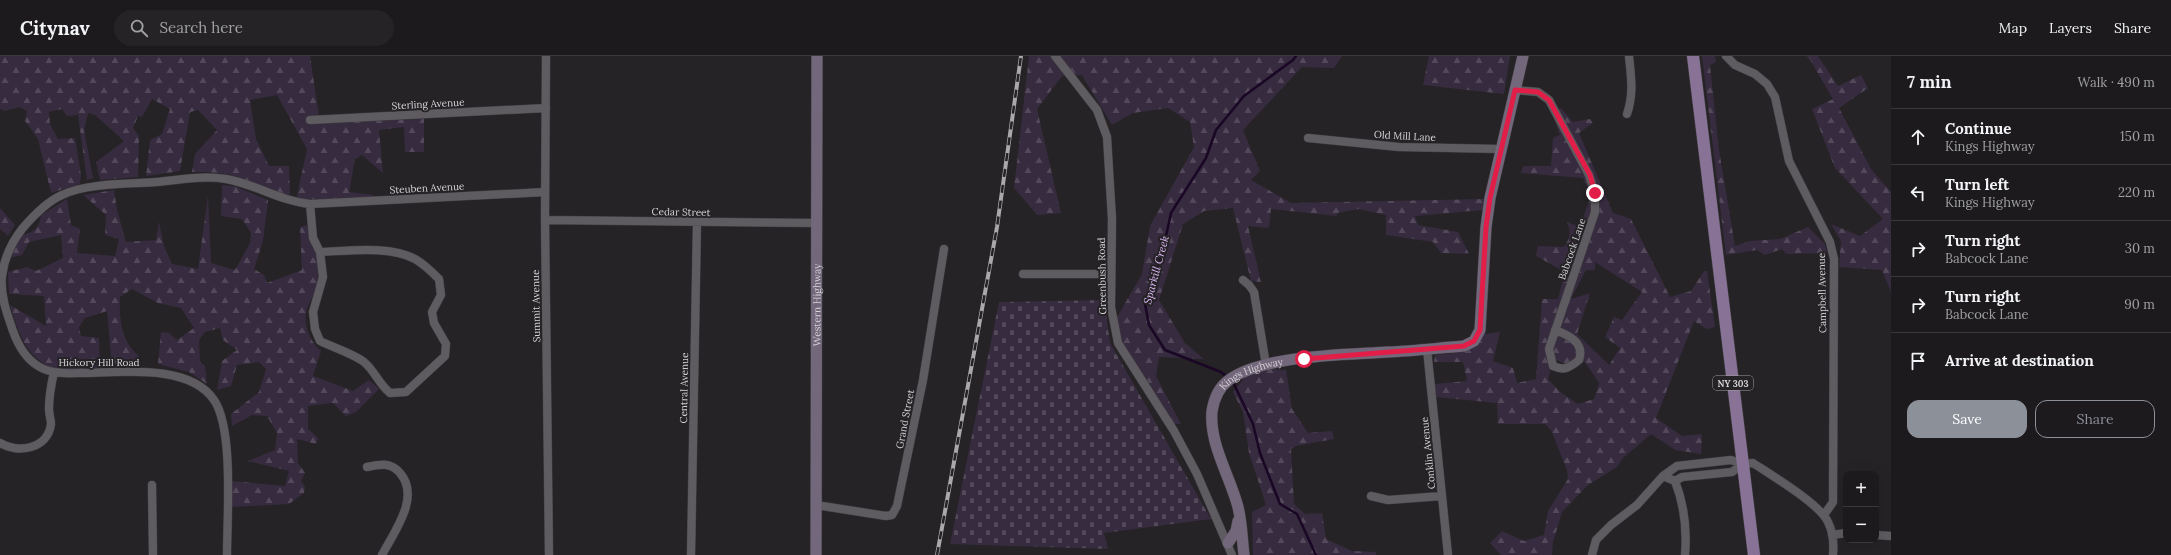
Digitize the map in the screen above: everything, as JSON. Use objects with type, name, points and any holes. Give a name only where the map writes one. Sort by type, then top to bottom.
[{"type":"main road","name":"NY 303","points":[[1694,56],[1754,555]]},
{"type":"street","name":"Summit Avenue","points":[[546,56],[546,220],[550,555]]},
{"type":"street","name":"Western Highway","points":[[816,555],[817,56]]},
{"type":"street","name":"Greenbush Road","points":[[1055,56],[1097,110],[1107,137],[1112,219],[1111,307],[1118,343],[1174,431],[1197,474],[1232,555]]},
{"type":"street","name":"Kings Highway","points":[[1244,555],[1240,516],[1218,448],[1213,427],[1212,412],[1215,398],[1222,387],[1230,380],[1248,370],[1266,365],[1304,359],[1464,346],[1474,341],[1480,330],[1486,227],[1500,149],[1523,56]]},
{"type":"street","points":[[1627,114],[1631,101],[1632,89],[1628,56]]},
{"type":"street","name":"Campbell Avenue","points":[[1726,56],[1736,65],[1755,74],[1767,84],[1775,97],[1789,161],[1830,242],[1834,259],[1833,502],[1824,515]]},
{"type":"street","name":"Babcock Lane","points":[[1515,90],[1538,92],[1549,100],[1590,175],[1595,193],[1595,212],[1555,330],[1549,349],[1553,366],[1561,369],[1570,368],[1579,360],[1580,350],[1576,341],[1568,334],[1555,330]]},
{"type":"street","name":"Sterling Avenue","points":[[310,120],[546,108]]},
{"type":"street","name":"Old Mill Lane","points":[[1308,138],[1399,147],[1500,149]]},
{"type":"street","name":"Hickory Hill Road","points":[[227,555],[227,446],[224,419],[214,399],[200,385],[179,378],[150,372],[54,372],[39,367],[26,357],[18,343],[3,296],[2,276],[12,245],[29,221],[43,207],[62,194],[88,188],[202,178],[225,178],[251,186],[292,202],[310,204]]},
{"type":"street","name":"Steuben Avenue","points":[[310,204],[546,192]]},
{"type":"street","points":[[310,204],[313,238],[320,252],[323,277],[313,312],[315,329],[320,341],[362,361],[371,369],[380,385],[390,393],[406,392],[445,356],[446,344],[434,323],[432,312],[441,295],[439,279],[415,259],[397,253],[366,250],[320,252]]},
{"type":"street","name":"Cedar Street","points":[[546,220],[817,223]]},
{"type":"street","name":"Central Avenue","points":[[691,555],[697,222]]},
{"type":"street","name":"Grand Street","points":[[816,505],[886,516],[892,515],[898,506],[923,380],[944,248]]},
{"type":"street","points":[[1023,274],[1111,274]]},
{"type":"street","points":[[1243,280],[1254,292],[1266,365]]},
{"type":"street","name":"Conklin Avenue","points":[[1427,349],[1448,555]]},
{"type":"street","points":[[0,443],[22,450],[36,446],[47,437],[51,424],[49,395],[54,372]]},
{"type":"street","points":[[1592,555],[1596,540],[1611,525],[1637,505],[1663,476],[1677,466],[1731,460],[1743,464],[1754,463],[1812,504],[1824,515],[1832,535],[1833,555]]},
{"type":"street","points":[[367,467],[382,464],[395,467],[405,479],[409,493],[406,508],[382,555]]},
{"type":"street","points":[[1675,482],[1682,477],[1732,472],[1743,464]]},
{"type":"street","points":[[1663,476],[1675,482],[1681,496],[1685,524],[1685,555]]},
{"type":"street","points":[[152,485],[153,555]]},
{"type":"street","points":[[1371,496],[1388,500],[1442,496]]},
{"type":"street","points":[[1228,543],[1236,531],[1240,516]]},
{"type":"street","points":[[1832,535],[1843,533]]},
{"type":"street","points":[[1879,535],[1891,536]]},
{"type":"green space","points":[[0,56],[310,56],[320,123],[424,119],[424,152],[405,152],[404,127],[379,130],[383,173],[362,155],[355,159],[349,192],[373,195],[372,198],[296,200],[307,149],[277,95],[250,100],[256,139],[269,166],[289,166],[290,195],[283,194],[222,173],[192,172],[195,154],[217,130],[198,110],[190,112],[180,171],[146,176],[150,140],[162,134],[170,109],[152,99],[142,117],[138,116],[133,128],[139,136],[138,177],[100,180],[96,162],[124,141],[95,115],[88,113],[84,130],[93,178],[87,180],[78,115],[67,116],[62,109],[49,112],[50,124],[58,139],[75,138],[81,175],[80,184],[51,193],[38,139],[25,121],[27,111],[19,107],[5,111],[0,109]]},
{"type":"green space","points":[[1029,56],[1342,56],[1334,68],[1302,67],[1243,130],[1260,171],[1251,180],[1291,203],[1484,199],[1483,210],[1415,216],[1418,225],[1458,232],[1469,254],[1441,253],[1433,242],[1386,235],[1386,215],[1358,209],[1337,213],[1337,216],[1271,209],[1269,228],[1248,226],[1261,282],[1251,281],[1233,208],[1204,211],[1183,224],[1159,300],[1185,343],[1204,359],[1159,357],[1156,376],[1181,424],[1173,424],[1123,343],[1116,319],[1142,274],[1150,226],[1194,147],[1190,122],[1168,108],[1133,113],[1112,125],[1082,75],[1062,76],[1037,109],[1061,213],[1037,215],[1014,188]]},
{"type":"green space","points":[[1429,56],[1510,56],[1504,94],[1423,85]]},
{"type":"green space","points":[[1702,56],[1715,56],[1716,62],[1710,65],[1719,150],[1735,246],[1750,241],[1780,239],[1808,227],[1825,244],[1827,253],[1786,254],[1782,249],[1765,255],[1757,250],[1726,255]]},
{"type":"green space","points":[[1806,56],[1818,56],[1838,86],[1861,75],[1868,88],[1839,108],[1871,169],[1891,192],[1891,292],[1882,270],[1839,267],[1841,241],[1831,224],[1860,236],[1883,219],[1835,168],[1812,109],[1833,99],[1809,58]]},
{"type":"green space","points":[[1561,108],[1573,122],[1590,119],[1593,123],[1579,133],[1613,213],[1631,219],[1670,297],[1691,291],[1704,271],[1707,271],[1715,327],[1706,329],[1694,321],[1656,418],[1682,436],[1702,434],[1701,454],[1675,450],[1651,434],[1622,459],[1617,467],[1588,485],[1562,512],[1553,542],[1552,555],[1501,555],[1490,543],[1502,531],[1524,541],[1544,535],[1548,511],[1568,479],[1567,470],[1551,430],[1545,424],[1498,424],[1497,403],[1436,397],[1434,384],[1467,381],[1463,362],[1434,362],[1435,355],[1457,353],[1470,349],[1480,341],[1484,334],[1500,332],[1493,361],[1513,368],[1517,383],[1536,379],[1542,299],[1558,299],[1565,272],[1536,256],[1538,246],[1564,247],[1568,241],[1569,235],[1567,222],[1580,227],[1591,195],[1583,178],[1521,173],[1523,166],[1551,166],[1553,138],[1560,135],[1552,113]],"holes":[[[1595,262],[1642,292],[1622,320],[1614,317],[1605,337],[1620,348],[1609,365],[1577,334],[1590,293],[1571,299],[1586,270],[1595,270]],[[1554,359],[1565,364],[1585,362],[1599,383],[1594,399],[1578,404],[1560,392],[1548,379]]]},
{"type":"green space","points":[[222,185],[234,186],[268,200],[263,241],[254,269],[264,275],[267,283],[302,270],[300,227],[307,225],[318,263],[317,286],[306,314],[306,326],[310,337],[313,343],[321,351],[313,376],[353,391],[369,380],[379,389],[356,412],[346,416],[333,403],[308,406],[308,429],[318,438],[316,444],[297,439],[298,463],[305,473],[301,481],[305,487],[304,493],[289,504],[232,507],[231,481],[285,486],[289,471],[248,461],[275,450],[277,433],[267,416],[252,415],[232,426],[231,414],[259,392],[266,369],[259,362],[237,365],[231,386],[217,390],[222,361],[237,350],[223,340],[220,328],[205,332],[199,340],[200,362],[205,366],[207,384],[189,372],[158,364],[161,332],[169,333],[177,340],[194,328],[181,308],[158,303],[132,289],[120,297],[120,313],[122,329],[128,344],[139,356],[135,365],[112,366],[107,311],[85,318],[79,327],[81,336],[99,338],[100,368],[66,370],[54,368],[43,363],[28,348],[17,327],[10,305],[46,326],[44,296],[9,294],[8,272],[27,267],[36,271],[63,258],[61,235],[29,242],[22,255],[10,258],[22,235],[36,229],[41,215],[67,199],[71,225],[80,229],[77,253],[115,256],[119,239],[105,235],[106,215],[83,195],[114,190],[117,210],[126,242],[156,240],[159,222],[164,246],[172,264],[198,269],[208,195],[211,263],[235,270],[250,243],[251,233],[242,219],[221,216]]},
{"type":"green space","points":[[0,208],[15,225],[8,236],[0,229]]},
{"type":"green space","points":[[1104,300],[1110,343],[1211,519],[1104,533],[1108,549],[950,544],[999,302]]},
{"type":"green space","points":[[1269,369],[1286,370],[1292,409],[1308,433],[1332,431],[1334,439],[1296,446],[1291,449],[1294,504],[1305,514],[1322,513],[1326,539],[1352,551],[1376,552],[1376,555],[1253,555],[1252,512],[1266,505],[1249,453],[1243,412],[1233,392],[1246,376]]},
{"type":"waterway","name":"Sparkill Creek","points":[[1228,378],[1221,372],[1165,350],[1149,325],[1145,304],[1163,250],[1171,213],[1206,158],[1216,130],[1244,96],[1293,60],[1296,56]]},
{"type":"waterway","name":"Sparkill Creek","points":[[1233,382],[1253,424],[1260,453],[1280,504],[1297,514],[1316,555]]},
{"type":"railway","points":[[937,555],[997,227],[1021,56]]},
{"type":"route","points":[[1304,359],[1464,346],[1474,341],[1480,330],[1482,315],[1486,227],[1490,198],[1495,170],[1515,90],[1538,92],[1549,100],[1590,175],[1595,193]]}]
